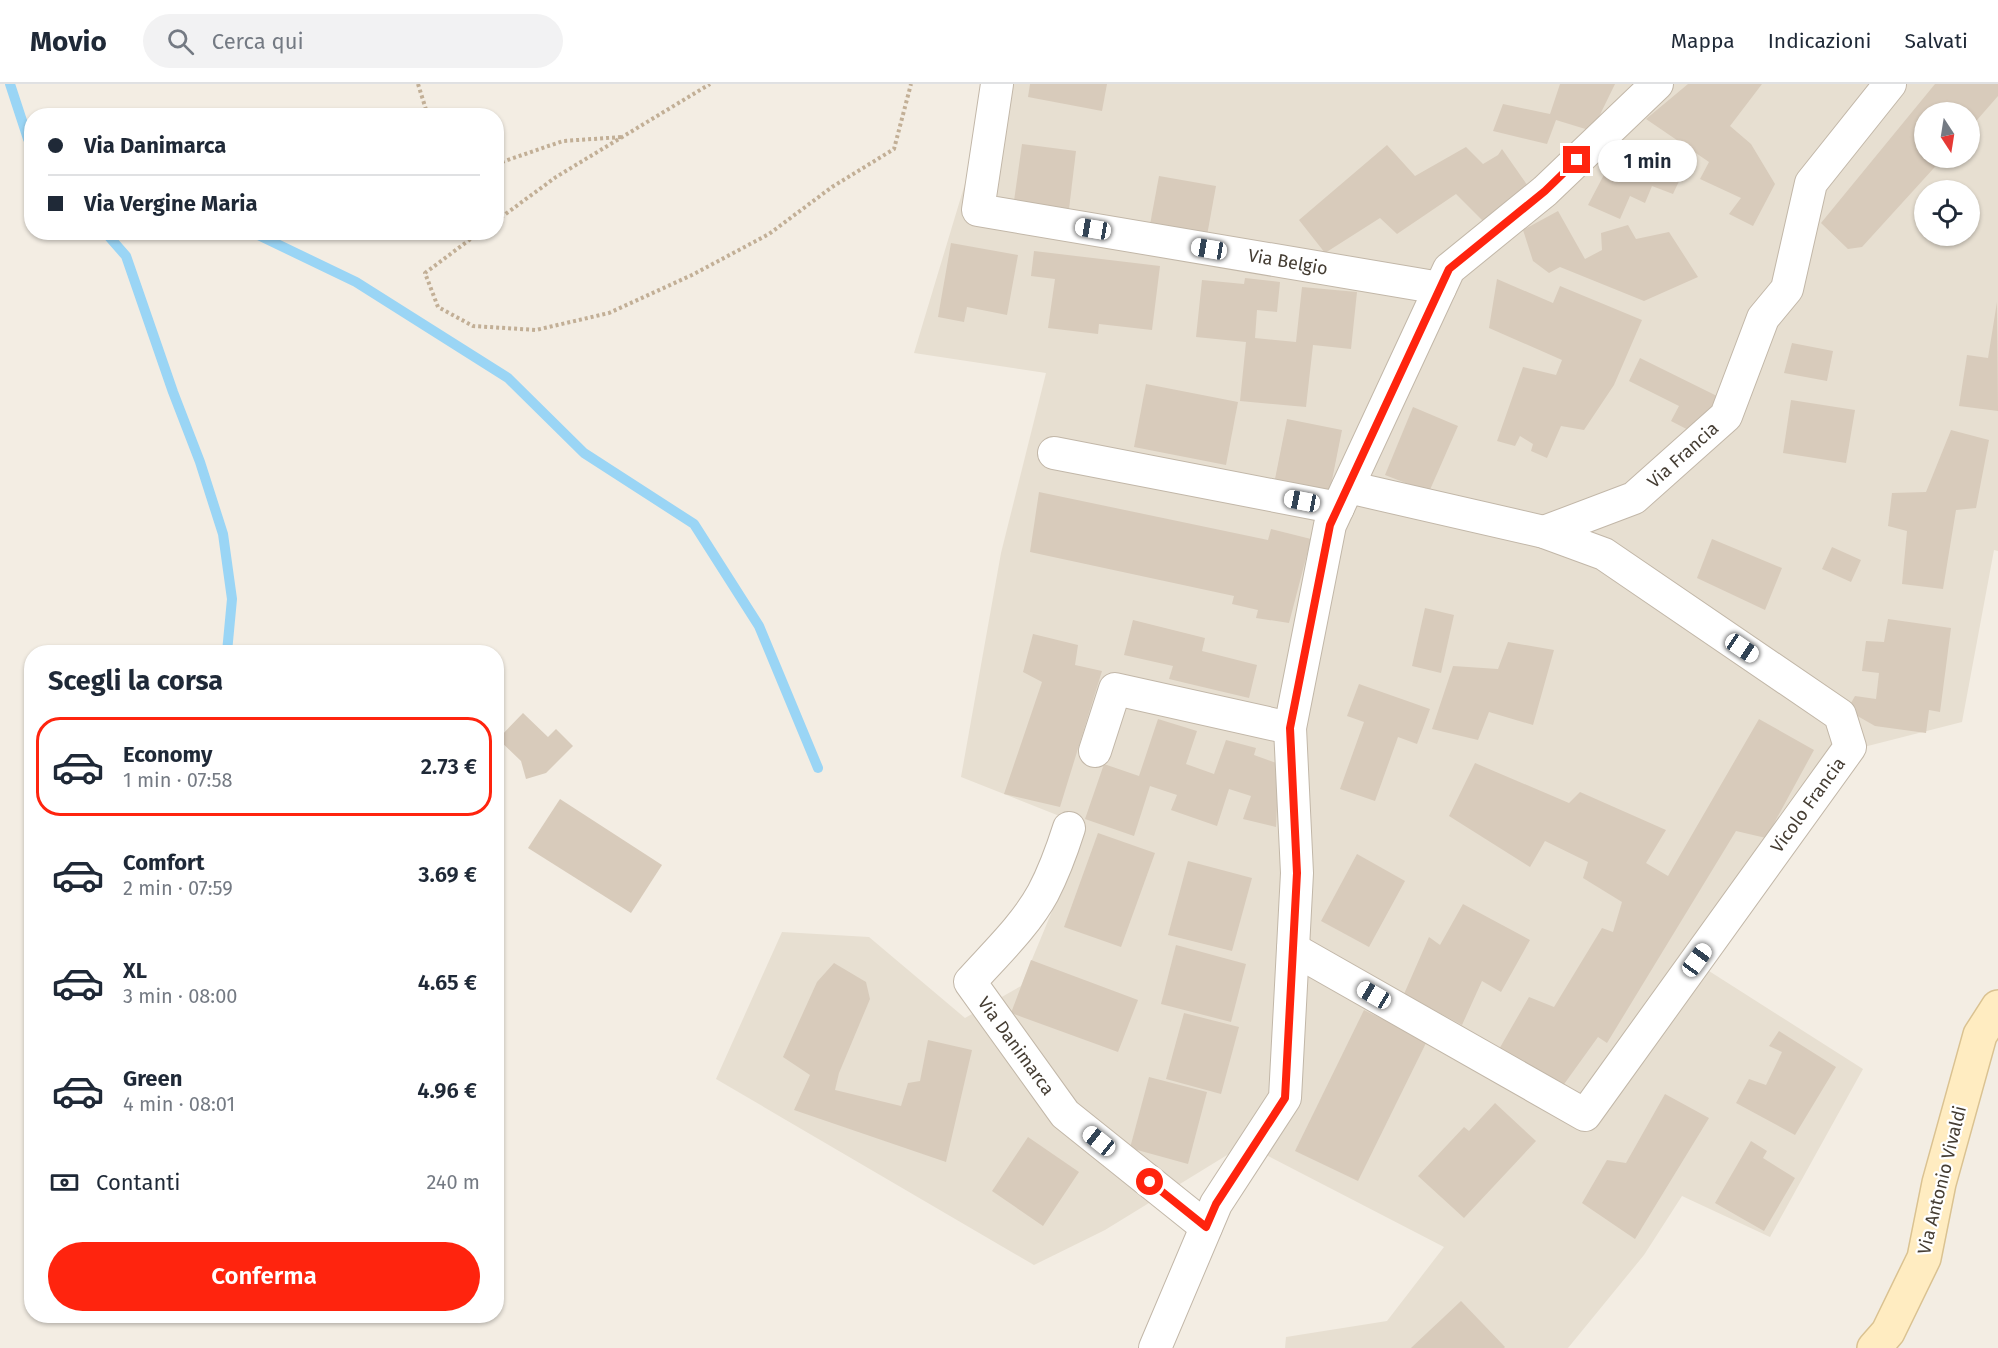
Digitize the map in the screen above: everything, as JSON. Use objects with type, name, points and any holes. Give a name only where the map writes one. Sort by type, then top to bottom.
[{"type":"main road","name":"Via Antonio Vivaldi","points":[[1874,1348],[1888,1332],[1924,1258],[1939,1183],[1980,1035],[1998,1007]]},
{"type":"street","name":"Via Belgio","points":[[997,84],[978,210],[1440,288]]},
{"type":"street","points":[[1155,1348],[1216,1204],[1285,1098],[1297,873],[1290,728],[1330,525],[1449,269],[1545,191],[1657,84]]},
{"type":"street","name":"Via Francia","points":[[1544,532],[1634,498],[1726,416],[1763,318],[1787,289],[1811,183],[1890,84]]},
{"type":"street","points":[[1054,453],[1544,532]]},
{"type":"street","name":"Vicolo Francia","points":[[1293,949],[1586,1115],[1850,747],[1840,715],[1604,554],[1544,532]]},
{"type":"street","points":[[1095,751],[1115,689],[1290,728]]},
{"type":"street","name":"Via Danimarca","points":[[1069,828],[1043,894],[1014,933],[970,982],[1065,1114],[1206,1227]]},
{"type":"path","points":[[418,84],[426,108]]},
{"type":"path","points":[[504,215],[556,177],[710,84]]},
{"type":"path","points":[[469,240],[424,273],[438,307],[473,326],[536,330],[609,313],[692,275],[769,234],[832,187],[894,149],[911,84]]},
{"type":"path","points":[[504,161],[563,141],[623,137]]},
{"type":"shaded area","points":[[995,84],[1998,84],[1998,551],[1994,550],[1962,722],[1848,751],[1698,964],[1863,1069],[1770,1237],[1682,1196],[1644,1255],[1568,1348],[1285,1348],[1286,1337],[1387,1321],[1444,1247],[1245,1144],[1105,1230],[1034,1265],[716,1079],[782,932],[869,937],[965,1018],[1021,986],[1060,892],[1062,817],[961,777],[1001,553],[1046,373],[914,353]]},
{"type":"building","points":[[1030,84],[1107,84],[1102,111],[1028,97]]},
{"type":"building","points":[[1560,84],[1615,84],[1592,131],[1556,120],[1547,144],[1493,131],[1503,104],[1550,114]]},
{"type":"building","points":[[1688,84],[1762,84],[1730,126],[1751,144],[1775,184],[1753,226],[1729,214],[1741,198],[1700,179],[1709,162],[1646,119]]},
{"type":"building","points":[[1935,84],[1998,84],[1998,96],[1980,117],[1980,102],[1920,102]]},
{"type":"building","points":[[1914,110],[1914,168],[1934,168],[1923,180],[1914,180],[1914,190],[1862,247],[1848,249],[1821,223]]},
{"type":"building","points":[[1022,144],[1076,151],[1069,209],[1014,201]]},
{"type":"building","points":[[1387,145],[1415,176],[1466,147],[1483,164],[1498,155],[1502,149],[1530,189],[1486,224],[1456,194],[1397,234],[1380,218],[1325,253],[1299,220]]},
{"type":"building","points":[[1617,150],[1681,177],[1673,194],[1652,186],[1645,203],[1630,196],[1620,219],[1588,205]]},
{"type":"building","points":[[1159,176],[1216,186],[1206,241],[1149,230]]},
{"type":"building","points":[[1558,211],[1585,259],[1602,250],[1601,233],[1628,225],[1636,239],[1669,232],[1698,277],[1644,301],[1560,267],[1549,273],[1533,261],[1523,230]]},
{"type":"building","points":[[951,243],[1018,255],[1007,315],[967,307],[964,322],[938,317]]},
{"type":"building","points":[[1034,251],[1160,266],[1152,330],[1099,324],[1098,334],[1048,328],[1055,279],[1031,276]]},
{"type":"building","points":[[1245,278],[1280,282],[1277,312],[1257,310],[1255,338],[1296,342],[1302,287],[1357,292],[1351,349],[1313,345],[1306,407],[1240,401],[1246,342],[1196,337],[1202,280],[1244,284]]},
{"type":"building","points":[[1497,279],[1553,303],[1560,286],[1642,320],[1614,385],[1584,430],[1561,426],[1547,458],[1531,451],[1533,444],[1520,436],[1515,446],[1497,441],[1523,367],[1556,375],[1562,360],[1489,328]]},
{"type":"building","points":[[1997,302],[1998,411],[1959,406],[1967,355],[1988,358]]},
{"type":"building","points":[[1792,343],[1833,351],[1827,381],[1784,373]]},
{"type":"building","points":[[1640,358],[1717,396],[1698,435],[1671,421],[1679,406],[1629,381]]},
{"type":"building","points":[[1146,384],[1238,402],[1226,465],[1134,447]]},
{"type":"building","points":[[1791,400],[1855,410],[1846,463],[1783,453]]},
{"type":"building","points":[[1413,407],[1458,426],[1429,492],[1385,475]]},
{"type":"building","points":[[1287,419],[1342,430],[1330,490],[1275,479]]},
{"type":"building","points":[[1951,430],[1989,440],[1976,508],[1956,510],[1943,589],[1902,584],[1907,531],[1888,526],[1892,493],[1926,492]]},
{"type":"building","points":[[1039,492],[1268,540],[1271,529],[1311,539],[1289,623],[1256,618],[1258,610],[1232,604],[1234,596],[1030,552]]},
{"type":"building","points":[[1712,539],[1782,568],[1765,610],[1697,578]]},
{"type":"building","points":[[1832,547],[1861,560],[1851,582],[1822,569]]},
{"type":"building","points":[[1425,608],[1454,615],[1441,673],[1412,666]]},
{"type":"building","points":[[1888,619],[1951,628],[1940,712],[1929,710],[1926,733],[1875,726],[1847,710],[1855,696],[1876,699],[1879,673],[1862,671],[1866,641],[1884,642]]},
{"type":"building","points":[[1133,620],[1205,638],[1202,651],[1257,665],[1249,698],[1169,679],[1173,666],[1124,655]]},
{"type":"building","points":[[1033,634],[1078,645],[1075,665],[1102,671],[1060,807],[1004,794],[1042,682],[1023,672]]},
{"type":"building","points":[[1508,642],[1554,650],[1533,725],[1489,712],[1478,740],[1432,729],[1453,666],[1498,669]]},
{"type":"building","points":[[1359,684],[1430,709],[1417,744],[1398,737],[1375,801],[1340,789],[1364,722],[1347,716]]},
{"type":"building","points":[[523,713],[548,737],[556,729],[573,746],[546,773],[526,779],[521,761],[504,745],[504,733]]},
{"type":"building","points":[[1158,719],[1197,731],[1186,764],[1214,774],[1226,740],[1256,748],[1254,755],[1279,764],[1276,827],[1243,819],[1251,796],[1229,789],[1217,826],[1171,810],[1177,795],[1150,786],[1134,836],[1085,819],[1104,764],[1139,776]]},
{"type":"building","points":[[1759,719],[1814,750],[1766,838],[1736,831],[1607,1043],[1598,1037],[1562,1087],[1498,1051],[1529,997],[1554,1007],[1602,928],[1613,932],[1622,902],[1583,878],[1588,862],[1545,841],[1530,867],[1449,816],[1475,763],[1569,803],[1580,792],[1666,830],[1646,863],[1668,876]]},
{"type":"building","points":[[560,799],[662,865],[631,913],[528,848]]},
{"type":"building","points":[[1098,833],[1155,853],[1121,947],[1064,927]]},
{"type":"building","points":[[1357,854],[1405,881],[1369,947],[1321,921]]},
{"type":"building","points":[[1188,861],[1252,878],[1232,951],[1168,935]]},
{"type":"building","points":[[1463,904],[1530,940],[1501,992],[1482,981],[1462,1025],[1404,994],[1429,937],[1440,945]]},
{"type":"building","points":[[1176,945],[1246,964],[1231,1022],[1161,1004]]},
{"type":"building","points":[[1031,960],[1138,1000],[1118,1052],[1011,1013]]},
{"type":"building","points":[[834,963],[866,982],[870,999],[839,1073],[835,1090],[901,1106],[908,1083],[920,1081],[928,1040],[972,1050],[946,1162],[794,1110],[810,1075],[783,1057],[817,982]]},
{"type":"building","points":[[1364,1010],[1427,1041],[1358,1181],[1295,1151]]},
{"type":"building","points":[[1184,1013],[1239,1027],[1221,1094],[1166,1079]]},
{"type":"building","points":[[1779,1031],[1836,1067],[1795,1135],[1736,1103],[1749,1079],[1766,1085],[1782,1052],[1769,1046]]},
{"type":"building","points":[[1149,1077],[1207,1092],[1188,1164],[1130,1148]]},
{"type":"building","points":[[1665,1094],[1709,1118],[1635,1239],[1582,1203],[1607,1160],[1626,1163]]},
{"type":"building","points":[[1495,1103],[1536,1141],[1464,1218],[1418,1176],[1464,1127],[1469,1131]]},
{"type":"building","points":[[1028,1137],[1079,1172],[1043,1226],[992,1191]]},
{"type":"building","points":[[1751,1141],[1767,1151],[1763,1158],[1795,1178],[1764,1231],[1715,1203]]},
{"type":"building","points":[[1461,1301],[1504,1348],[1411,1348]]},
{"type":"waterway","points":[[10,84],[24,127]]},
{"type":"waterway","points":[[112,240],[126,256],[200,462],[223,534],[232,599],[228,645]]},
{"type":"waterway","points":[[269,240],[356,282],[508,378],[584,453],[694,524],[759,626],[818,768]]},
{"type":"route","points":[[1150,1182],[1206,1227],[1216,1204],[1285,1098],[1297,873],[1290,728],[1330,525],[1449,269],[1545,191],[1577,160]]}]
